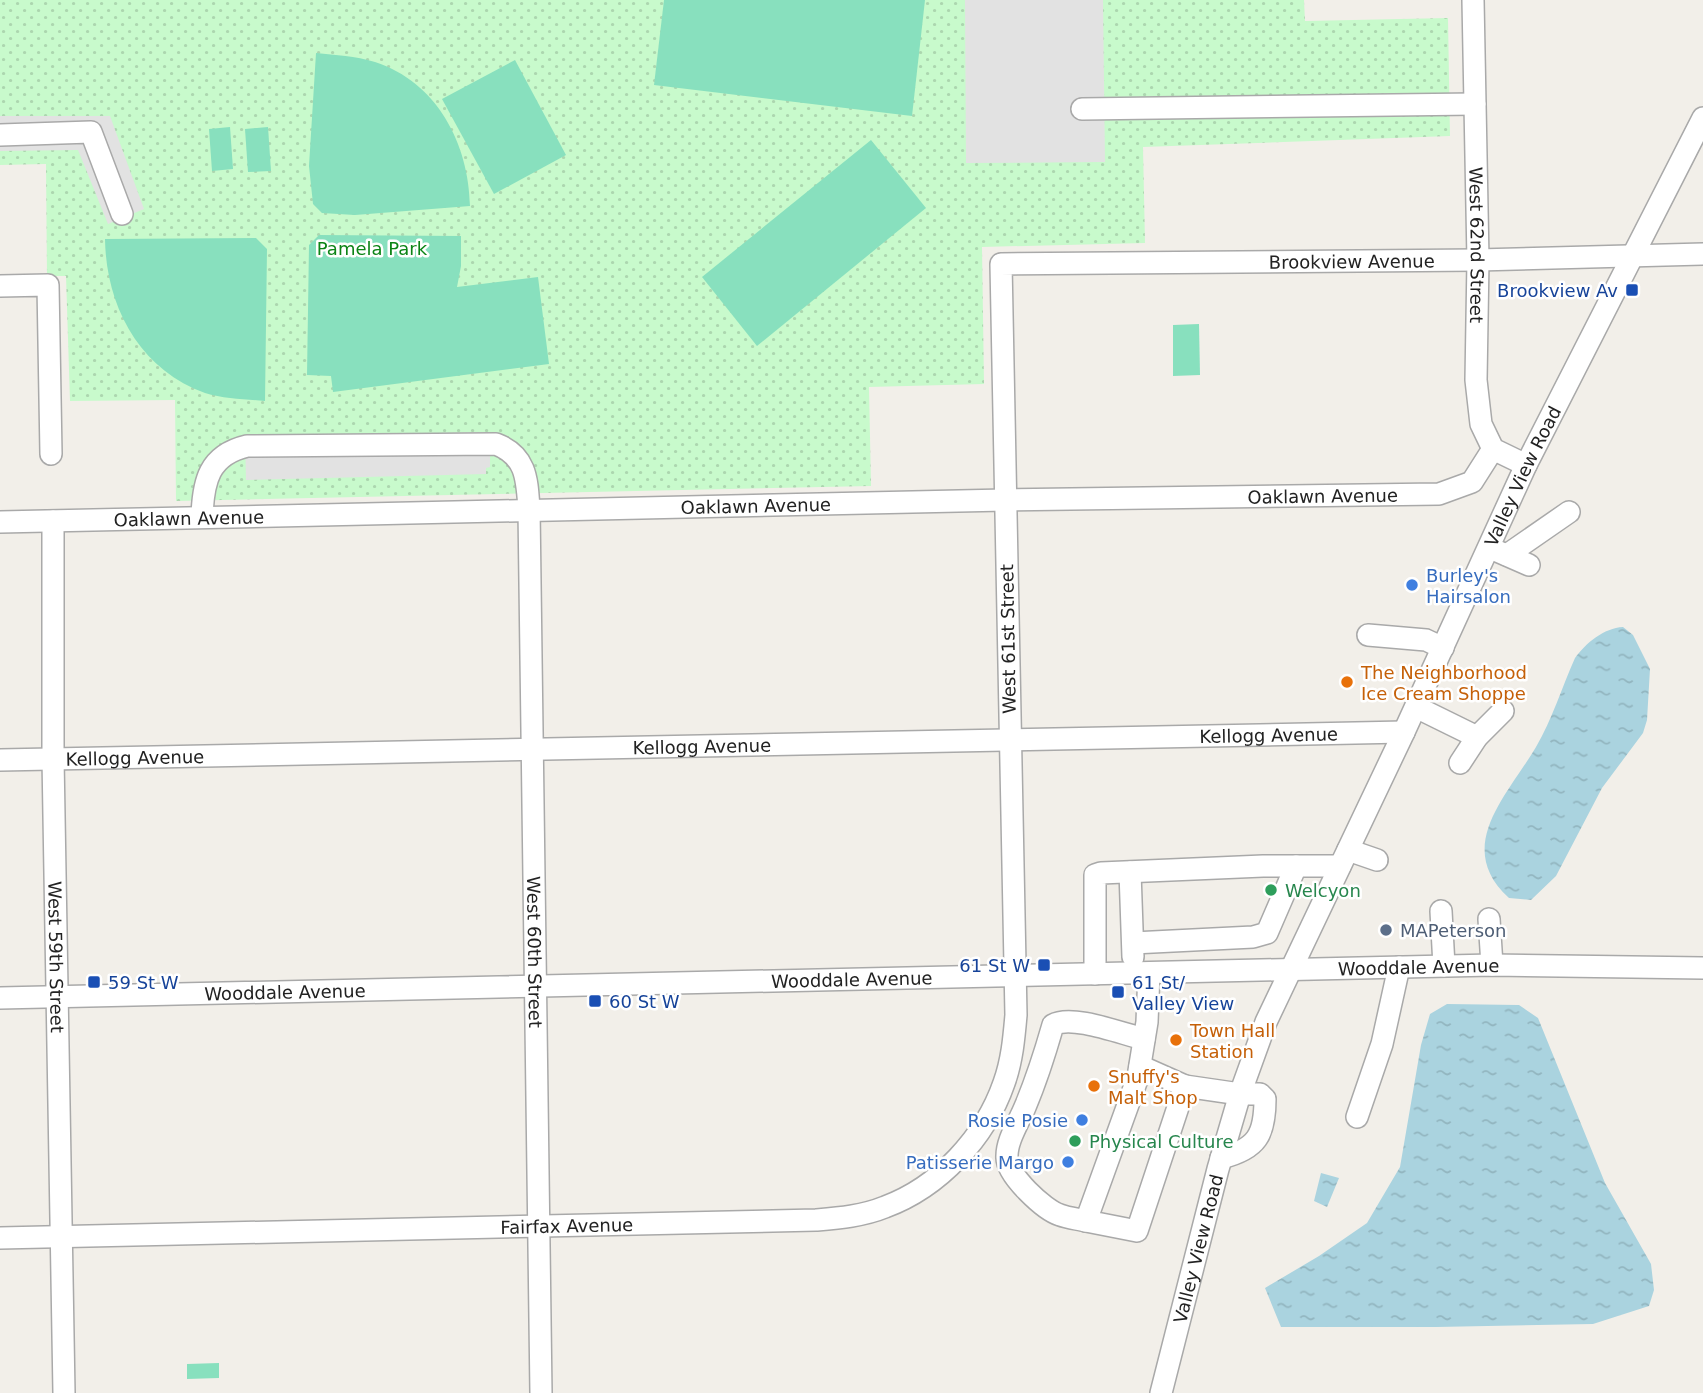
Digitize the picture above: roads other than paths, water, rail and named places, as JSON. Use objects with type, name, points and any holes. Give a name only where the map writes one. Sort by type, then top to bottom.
[{"type":"street","name":"West 62nd Street","points":[[1474,0],[1478,260],[1476,380],[1481,424],[1493,449]]},
{"type":"street","points":[[1082,109],[1475,104]]},
{"type":"street","name":"Valley View Road","points":[[1161,1393],[1221,1158],[1266,1022],[1443,648],[1498,551],[1526,465],[1703,118]]},
{"type":"street","points":[[0,135],[92,132],[122,214]]},
{"type":"street","name":"Brookview Avenue","points":[[1001,264],[1478,260],[1703,254]]},
{"type":"street","name":"West 61st Street","points":[[1001,264],[1016,1015]]},
{"type":"street","points":[[0,286],[48,285],[51,453]]},
{"type":"street","name":"West 60th Street","points":[[202,517],[202,499],[211,468],[220,457],[234,449],[247,446],[496,444],[510,449],[518,458],[527,486],[529,509],[541,1393]]},
{"type":"street","points":[[1493,449],[1526,465]]},
{"type":"street","name":"Oaklawn Avenue","points":[[0,522],[529,509],[1439,494],[1472,482],[1493,449]]},
{"type":"street","points":[[1498,551],[1528,538],[1569,512]]},
{"type":"street","name":"West 59th Street","points":[[53,521],[53,758],[64,1393]]},
{"type":"street","points":[[1498,551],[1529,565]]},
{"type":"street","points":[[1368,635],[1426,640],[1443,648]]},
{"type":"street","points":[[1416,707],[1477,737]]},
{"type":"street","points":[[1460,763],[1477,737],[1503,711]]},
{"type":"street","name":"Kellogg Avenue","points":[[0,760],[1404,732]]},
{"type":"street","points":[[1096,974],[1095,876],[1101,873],[1297,866],[1344,858],[1377,860]]},
{"type":"street","points":[[1133,943],[1253,937],[1267,933],[1297,866]]},
{"type":"street","points":[[1086,1221],[1138,1077],[1144,1039],[1140,973],[1133,943],[1130,872]]},
{"type":"street","points":[[1441,911],[1444,966]]},
{"type":"street","points":[[1489,919],[1492,965]]},
{"type":"street","name":"Wooddale Avenue","points":[[0,998],[1492,965],[1703,968]]},
{"type":"street","points":[[1357,1117],[1382,1044],[1399,967]]},
{"type":"street","name":"Fairfax Avenue","points":[[0,1238],[816,1220],[851,1216],[885,1207],[917,1191],[945,1170],[970,1146],[989,1117],[1004,1084],[1012,1051],[1016,1015]]},
{"type":"street","points":[[1144,1039],[1077,1022],[1061,1021],[1053,1025],[1007,1155],[1008,1165],[1020,1182],[1058,1215],[1137,1231],[1185,1086]]},
{"type":"street","points":[[1140,1066],[1185,1086],[1240,1094],[1260,1094],[1265,1099],[1265,1122],[1256,1141],[1240,1153],[1221,1158]]},
{"type":"water","points":[[1623,627],[1633,635],[1650,669],[1647,720],[1643,733],[1602,788],[1556,876],[1531,900],[1509,898],[1493,879],[1486,860],[1485,841],[1491,822],[1542,737],[1575,658],[1596,637]]},
{"type":"water","points":[[1447,1004],[1519,1005],[1538,1018],[1605,1183],[1651,1264],[1654,1290],[1649,1306],[1593,1324],[1281,1327],[1265,1288],[1367,1223],[1400,1167],[1421,1045],[1430,1014]]},
{"type":"water","points":[[1321,1173],[1339,1178],[1327,1207],[1314,1201]]},
{"type":"place","name":"Brookview Av","points":[[1632,290]]},
{"type":"place","name":"Burley's Hairsalon","points":[[1412,585]]},
{"type":"place","name":"The Neighborhood Ice Cream Shoppe","points":[[1347,682]]},
{"type":"place","name":"Welcyon","points":[[1271,890]]},
{"type":"place","name":"MAPeterson","points":[[1386,930]]},
{"type":"place","name":"61 St W","points":[[1044,965]]},
{"type":"place","name":"59 St W","points":[[94,982]]},
{"type":"place","name":"61 St/ Valley View","points":[[1118,992]]},
{"type":"place","name":"60 St W","points":[[595,1001]]},
{"type":"place","name":"Town Hall Station","points":[[1176,1040]]},
{"type":"place","name":"Snuffy's Malt Shop","points":[[1094,1086]]},
{"type":"place","name":"Rosie Posie","points":[[1082,1120]]},
{"type":"place","name":"Physical Culture","points":[[1075,1141]]},
{"type":"place","name":"Patisserie Margo","points":[[1068,1162]]},
{"type":"park label","name":"Pamela Park","points":[[372,248]]}]
